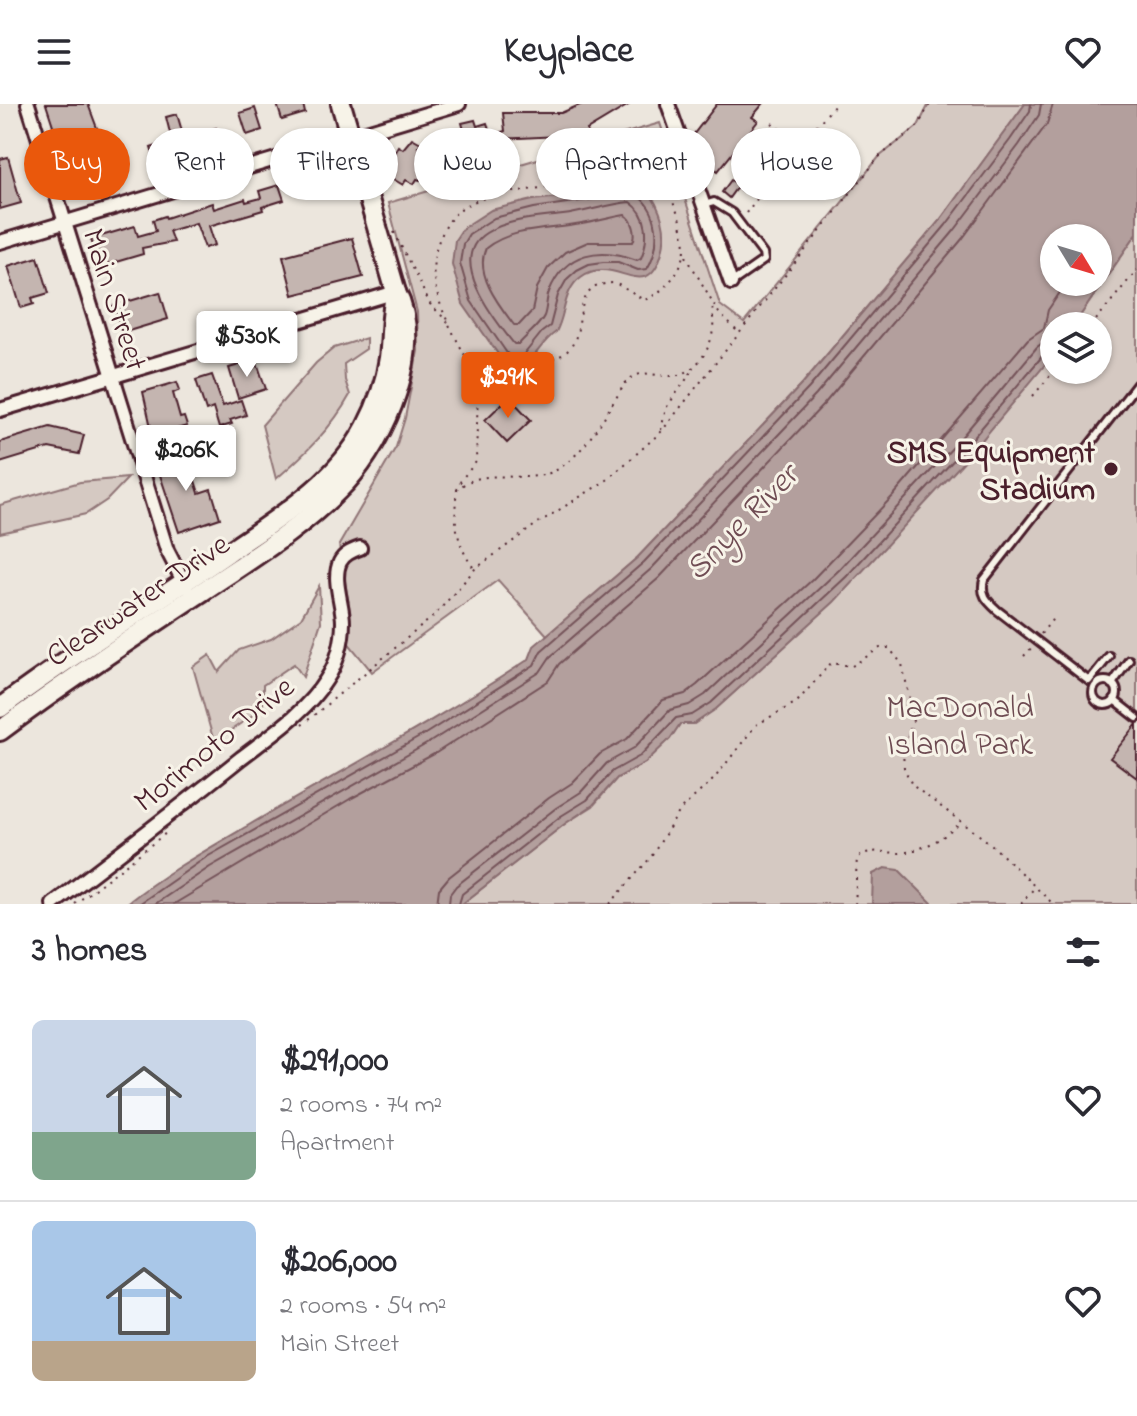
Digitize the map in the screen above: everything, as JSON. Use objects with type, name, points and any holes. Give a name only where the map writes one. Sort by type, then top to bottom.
[{"type":"main road","name":"Clearwater Drive","points":[[341,104],[349,128]]},
{"type":"main road","name":"Clearwater Drive","points":[[0,708],[56,667],[319,508],[348,480],[362,461],[384,425],[400,378],[406,325],[404,308],[396,292],[370,200]]},
{"type":"main road","name":"Clearwater Drive","points":[[0,731],[188,590]]},
{"type":"street","name":"Main Street","points":[[28,104],[167,550],[188,590]]},
{"type":"street","points":[[375,128],[459,104]]},
{"type":"street","points":[[668,104],[731,283]]},
{"type":"street","points":[[0,242],[270,160]]},
{"type":"street","points":[[0,410],[396,292]]},
{"type":"street","name":"Morimoto Drive","points":[[53,904],[228,769],[294,716],[315,694],[327,679],[339,648],[343,623],[338,581],[340,561],[360,548]]},
{"type":"lane","points":[[704,205],[714,202],[732,213],[763,254],[764,260],[731,283]]},
{"type":"lane","points":[[1112,684],[1092,684],[986,600],[984,580],[1137,384]]},
{"type":"lane","points":[[1109,656],[1092,684],[1097,702],[1104,705],[1114,700],[1116,692],[1112,684]]},
{"type":"lane","points":[[1112,684],[1129,660]]},
{"type":"lane","points":[[1114,700],[1137,718]]},
{"type":"path","points":[[814,128],[836,104]]},
{"type":"path","points":[[297,729],[426,624],[475,569],[538,523],[607,480],[661,432],[879,157],[918,126],[930,104]]},
{"type":"path","points":[[772,123],[778,128]]},
{"type":"path","points":[[479,478],[475,464],[477,381],[449,323],[432,275],[434,249],[451,218],[469,203],[588,175],[631,172],[659,181],[668,189],[679,217],[685,254],[712,303],[739,333]]},
{"type":"path","points":[[746,213],[756,200]]},
{"type":"path","points":[[393,230],[430,304],[449,323]]},
{"type":"path","points":[[477,381],[484,377],[485,365],[490,359],[496,360],[509,376],[521,378],[533,368],[536,360],[561,357],[577,338],[581,306],[592,291],[615,283],[639,299],[650,298],[669,283],[685,254]]},
{"type":"path","points":[[1102,312],[1137,270]]},
{"type":"path","points":[[661,432],[666,408],[711,338],[712,303]]},
{"type":"path","points":[[457,490],[466,482],[479,478],[526,478],[556,470],[591,435],[634,375],[641,372],[671,377],[689,372],[696,365]]},
{"type":"path","points":[[1033,396],[1043,384]]},
{"type":"path","points":[[475,464],[461,480],[457,490],[456,528],[460,544],[475,569]]},
{"type":"path","points":[[1024,656],[1055,616]]},
{"type":"path","points":[[610,904],[651,857],[681,809],[714,779],[756,725],[797,702],[831,663],[852,666],[880,648],[889,648],[902,664],[914,717],[903,751],[904,768],[912,785],[991,844],[1053,904]]},
{"type":"path","points":[[855,904],[858,884],[855,864],[858,857],[866,853],[902,853],[927,845],[947,836],[962,822]]},
{"type":"path","points":[[75,904],[174,826]]},
{"type":"path","points":[[1021,904],[1035,887]]},
{"type":"green space","points":[[929,104],[1025,104],[940,220],[803,383],[638,557],[547,635],[498,580],[372,672],[346,640],[350,611],[339,545],[396,447],[418,351],[417,312],[388,203],[414,195],[414,200],[520,200],[520,164],[536,159],[536,200],[685,200],[720,305],[744,323],[844,200],[861,200],[861,179],[879,157],[918,126]]},
{"type":"green space","points":[[660,123],[662,128],[643,128]]},
{"type":"green space","name":"MacDonald Island Park","points":[[1137,233],[1137,904],[462,904],[566,823],[593,806],[617,778],[645,763],[680,724],[716,709],[833,602],[1040,370],[1040,384],[1112,384],[1112,312],[1083,312],[1094,296],[1112,296],[1112,269]]},
{"type":"green space","points":[[366,338],[366,349],[344,364],[350,395],[343,407],[317,440],[276,479],[262,425],[316,363],[334,348]]},
{"type":"green space","points":[[128,478],[107,500],[86,514],[0,533],[0,505],[80,482]]},
{"type":"green space","points":[[319,586],[321,622],[303,677],[294,664],[263,685],[263,708],[214,742],[193,667],[210,655],[219,672],[239,650],[271,639],[301,618]]},
{"type":"water","name":"Snye River","points":[[1025,104],[1137,104],[1137,233],[1112,269],[1112,224],[1040,224],[1040,296],[1094,296],[1083,312],[1040,312],[1040,371],[967,458],[834,602],[716,709],[694,724],[680,724],[670,739],[645,763],[617,778],[593,805],[462,904],[126,904],[201,853],[426,723],[529,659],[534,646],[638,557],[803,383],[940,220]]},
{"type":"water","points":[[533,200],[654,200],[664,228],[664,240],[656,268],[648,276],[606,270],[594,271],[575,282],[556,332],[519,371],[512,374],[463,304],[452,264],[455,240],[463,228],[491,210]]},
{"type":"water","points":[[885,868],[899,870],[933,904],[872,904],[873,874]]},
{"type":"building","points":[[46,104],[88,104],[97,128],[54,128]]},
{"type":"building","points":[[277,104],[303,104],[305,113],[282,120]]},
{"type":"building","points":[[582,104],[630,104],[590,128],[536,128],[536,137],[520,138],[520,128],[505,128],[503,113],[561,113]]},
{"type":"building","points":[[717,104],[763,104],[752,117],[758,121],[752,128],[731,128],[731,155],[718,171],[715,169],[715,128],[698,128]]},
{"type":"building","points":[[255,108],[262,130],[254,133],[254,128],[245,128],[240,113]]},
{"type":"building","points":[[177,114],[181,128],[169,128],[166,117]]},
{"type":"building","points":[[475,120],[477,126],[487,123],[489,128],[463,128],[462,123]]},
{"type":"building","points":[[414,139],[414,184],[406,180],[403,185],[398,182],[398,146],[403,149]]},
{"type":"building","points":[[8,157],[21,203],[0,209],[0,159]]},
{"type":"building","points":[[731,180],[729,198],[722,192]]},
{"type":"building","points":[[270,188],[270,200],[284,200],[262,207],[263,210],[209,226],[215,245],[205,248],[196,223],[169,231],[173,242],[142,248],[143,254],[99,267],[91,239],[135,226],[138,236],[156,231],[153,220],[212,203],[214,209],[242,200],[254,200],[261,198],[259,191]]},
{"type":"building","points":[[352,238],[363,277],[293,295],[283,256]]},
{"type":"building","points":[[38,257],[49,293],[32,298],[34,304],[21,308],[8,266]]},
{"type":"building","points":[[160,292],[168,319],[122,333],[113,306]]},
{"type":"building","points":[[256,360],[266,389],[238,398],[229,368]]},
{"type":"building","points":[[212,375],[223,406],[241,400],[246,415],[230,420],[232,424],[219,428],[213,408],[206,411],[196,380]]},
{"type":"building","points":[[177,382],[180,390],[173,393],[180,418],[184,417],[187,426],[153,436],[143,392]]},
{"type":"building","points":[[509,397],[531,420],[507,443],[485,420]]},
{"type":"building","points":[[50,427],[84,435],[79,454],[49,448],[0,463],[0,442]]},
{"type":"building","points":[[185,450],[199,493],[211,489],[220,518],[179,532],[155,460]]},
{"type":"building","points":[[1137,724],[1137,778],[1110,758]]},
{"type":"place","name":"SMS Equipment Stadium","points":[[1111,469]]}]
